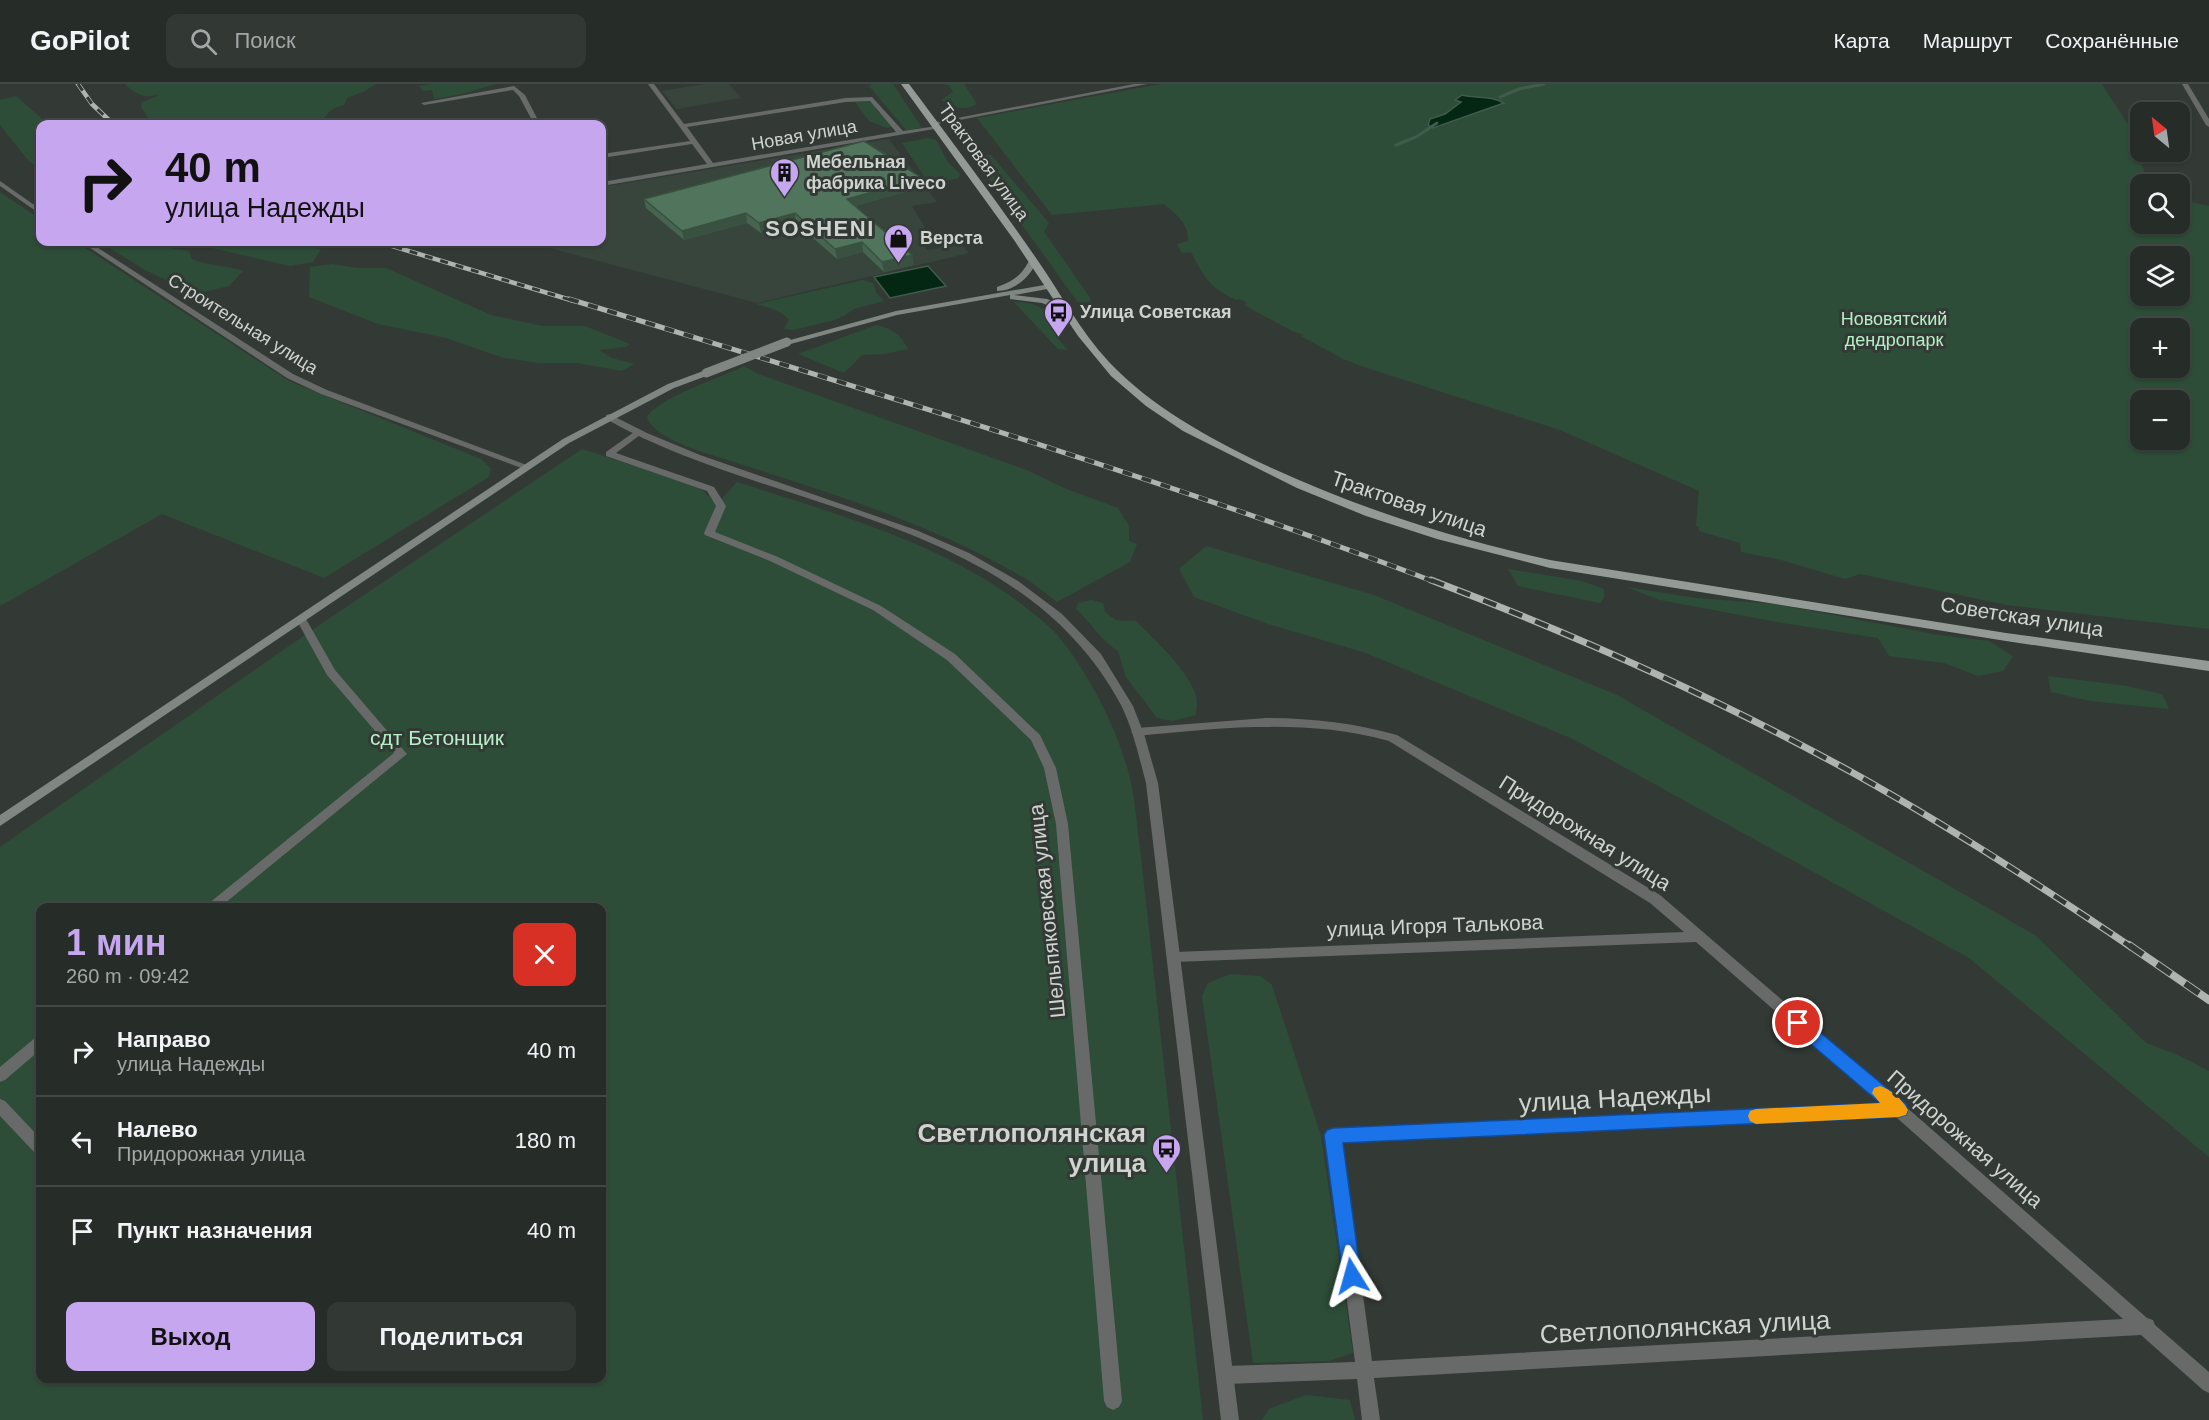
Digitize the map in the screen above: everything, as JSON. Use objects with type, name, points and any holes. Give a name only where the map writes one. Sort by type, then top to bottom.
[{"type":"main road","name":"Трактовая улица","points":[[905,84],[1113,372],[1165,416],[1198,437],[1318,494],[1377,517],[1500,554],[1829,608]]},
{"type":"main road","points":[[970,298],[1020,281],[1030,270],[1033,261]]},
{"type":"main road","points":[[0,821],[527,467],[609,417],[671,386],[787,342],[896,312],[1050,286]]},
{"type":"main road","points":[[970,298],[1028,298],[1044,301],[1068,312]]},
{"type":"main road","name":"Советская улица","points":[[1829,608],[2209,666]]},
{"type":"street","points":[[651,84],[712,166]]},
{"type":"street","name":"Новая улица","points":[[606,183],[901,133],[1144,84]]},
{"type":"street","points":[[2185,84],[2209,124]]},
{"type":"street","points":[[424,103],[514,88],[522,95],[535,120]]},
{"type":"street","points":[[683,126],[846,100],[872,99],[901,133]]},
{"type":"street","points":[[606,155],[695,142]]},
{"type":"street","points":[[0,183],[36,209]]},
{"type":"street","name":"Строительная улица","points":[[91,246],[290,376],[324,392],[527,467]]},
{"type":"street","points":[[609,417],[664,446],[905,528],[994,571],[1027,591],[1068,624],[1103,667],[1126,705],[1137,732],[1152,783],[1230,1420]]},
{"type":"street","name":"Шельпяковская улица","points":[[637,433],[609,454],[711,489],[721,506],[709,533],[774,559],[877,608],[951,657],[1036,738],[1050,768],[1062,824],[1113,1401]]},
{"type":"street","points":[[215,903],[401,754],[331,672],[301,619]]},
{"type":"street","name":"Придорожная улица","points":[[1137,732],[1234,723],[1286,721],[1372,731],[1393,738],[1654,899],[2147,1326],[2209,1384]]},
{"type":"street","name":"улица Игоря Талькова","points":[[1175,957],[1697,937]]},
{"type":"street","points":[[0,1076],[36,1045]]},
{"type":"street","points":[[0,1106],[36,1144]]},
{"type":"street","name":"улица Надежды","points":[[1365,1370],[1333,1135],[1899,1110]]},
{"type":"street","name":"Светлополянская улица","points":[[1226,1375],[1365,1370],[2147,1326]]},
{"type":"street","points":[[1365,1370],[1371,1420]]},
{"type":"shaded area","points":[[705,84],[729,84],[741,98],[677,109],[662,91]]},
{"type":"shaded area","points":[[1462,95],[1494,99],[1504,103],[1433,128],[1428,125],[1430,119],[1445,114],[1461,102],[1455,100]]},
{"type":"shaded area","points":[[889,139],[937,202],[912,206],[927,231],[918,233],[927,250],[962,245],[969,253],[757,303],[542,246],[606,246],[606,186]]},
{"type":"shaded area","points":[[928,266],[946,286],[890,298],[874,277]]},
{"type":"green space","points":[[125,84],[376,84],[347,98],[344,105],[333,109],[321,120],[149,120],[141,107],[142,102],[158,96],[157,94],[140,95]]},
{"type":"green space","points":[[496,84],[434,99],[432,90],[423,91],[419,86]]},
{"type":"green space","points":[[893,84],[922,128],[906,130],[869,86]]},
{"type":"green space","points":[[940,84],[964,84],[977,104],[963,108],[941,100],[953,92],[949,85]]},
{"type":"green space","name":"Нововятский дендропарк","points":[[1160,84],[2102,84],[2130,128],[2130,162],[2140,162],[2146,174],[2130,174],[2130,234],[2190,234],[2190,202],[2209,206],[2209,629],[2007,605],[1860,574],[1845,579],[1781,560],[1741,552],[1740,543],[1699,531],[1699,527],[1696,526],[1699,491],[1560,430],[1343,359],[1301,336],[1304,335],[1244,305],[1247,303],[1240,299],[1228,296],[1214,287],[1191,252],[1182,253],[1177,244],[1188,241],[1186,229],[1181,220],[1164,204],[1052,215],[977,118]]},
{"type":"green space","points":[[16,96],[43,120],[36,120],[36,167],[0,125],[0,100]]},
{"type":"green space","points":[[870,101],[875,105],[877,112],[884,115],[888,123],[894,126],[887,128],[869,121],[855,102]]},
{"type":"green space","points":[[928,138],[936,140],[948,162],[960,174],[959,178],[929,184],[902,143]]},
{"type":"green space","points":[[985,155],[991,155],[1049,223],[1044,232],[1091,299],[1090,302],[1079,304],[976,161]]},
{"type":"green space","points":[[0,192],[36,216],[36,246],[82,246],[289,381],[481,459],[491,469],[489,477],[324,578],[162,514],[0,606]]},
{"type":"green space","points":[[106,246],[159,246],[189,251],[192,259],[243,271],[229,286],[191,295],[177,292],[166,280]]},
{"type":"green space","points":[[203,246],[304,246],[321,249],[313,262],[290,266]]},
{"type":"green space","points":[[332,264],[358,268],[386,268],[491,315],[543,326],[585,326],[630,344],[626,347],[599,350],[612,358],[634,364],[622,371],[577,363],[540,363],[504,358],[446,338],[378,324],[309,297],[310,267]]},
{"type":"green space","points":[[863,280],[873,283],[876,292],[884,301],[854,309],[831,321],[793,330],[784,329],[789,320],[783,314],[757,304]]},
{"type":"green space","points":[[1014,302],[1032,304],[1044,310],[1063,334],[1056,336],[1068,350],[1058,349]]},
{"type":"green space","points":[[876,325],[895,333],[908,349],[884,354],[862,355],[844,373],[798,354]]},
{"type":"green space","points":[[744,366],[756,373],[1029,471],[1064,488],[1118,508],[1129,526],[1129,541],[1137,544],[1130,562],[1057,602],[1022,576],[944,537],[869,507],[687,446],[666,437],[651,424],[647,417],[664,402]]},
{"type":"green space","name":"сдт Бетонщик","points":[[582,449],[698,486],[717,504],[737,482],[845,517],[917,544],[984,579],[1016,600],[1058,636],[1101,702],[1122,751],[1132,787],[1140,848],[1203,1420],[0,1420],[0,847],[312,630]]},
{"type":"green space","points":[[1206,546],[1374,595],[1617,695],[2035,935],[2146,1043],[2178,1055],[2209,1071],[2209,1157],[1969,958],[1573,739],[1366,653],[1268,624],[1194,597],[1179,569]]},
{"type":"green space","points":[[1508,569],[1582,581],[1604,589],[1604,598],[1600,603],[1518,586]]},
{"type":"green space","points":[[1626,587],[1696,598],[1775,604],[1939,635],[1989,641],[2013,656],[2003,671],[1978,676],[1944,663],[1889,656],[1878,638],[1660,600]]},
{"type":"green space","points":[[1091,600],[1103,603],[1105,612],[1115,620],[1136,621],[1170,656],[1185,675],[1197,698],[1196,715],[1173,721],[1157,718],[1126,677],[1118,651],[1106,642],[1076,609],[1078,603]]},
{"type":"green space","points":[[2048,676],[2127,686],[2162,694],[2169,709],[2090,701],[2051,692]]},
{"type":"green space","points":[[1230,974],[1260,976],[1272,985],[1321,1136],[1353,1353],[1329,1361],[1253,1363],[1202,996],[1208,983]]},
{"type":"green space","points":[[1306,1395],[1350,1400],[1355,1420],[1262,1420],[1269,1409]]},
{"type":"building","name":"Мебельная фабрика Liveco","points":[[864,141],[922,178],[847,199],[912,255],[882,262],[862,242],[835,249],[795,213],[759,223],[746,213],[682,231],[644,199]]},
{"type":"waterway","points":[[1500,97],[1519,89],[1544,84]]},
{"type":"waterway","points":[[1396,145],[1416,137],[1437,123]]},
{"type":"railway","points":[[78,84],[92,104],[109,120]]},
{"type":"railway","points":[[392,246],[574,301]]},
{"type":"railway","points":[[569,299],[1113,468],[1328,542],[1435,582]]},
{"type":"railway","points":[[1431,580],[1593,646],[1699,694],[1804,746],[1960,836],[2131,947]]},
{"type":"railway","points":[[2129,945],[2209,1000]]},
{"type":"slow traffic","points":[[1756,1116],[1899,1110],[1880,1093]]},
{"type":"place","name":"Мебельная фабрика Liveco","points":[[785,198]]},
{"type":"place","name":"Верста","points":[[899,264]]},
{"type":"place","name":"Улица Советская","points":[[1059,338]]},
{"type":"place","name":"Светлополянская улица","points":[[1167,1174]]},
{"type":"district","name":"SOSHENI","points":[[820,228]]},
{"type":"route","points":[[1352,1276],[1333,1135],[1899,1110],[1798,1023]]}]
